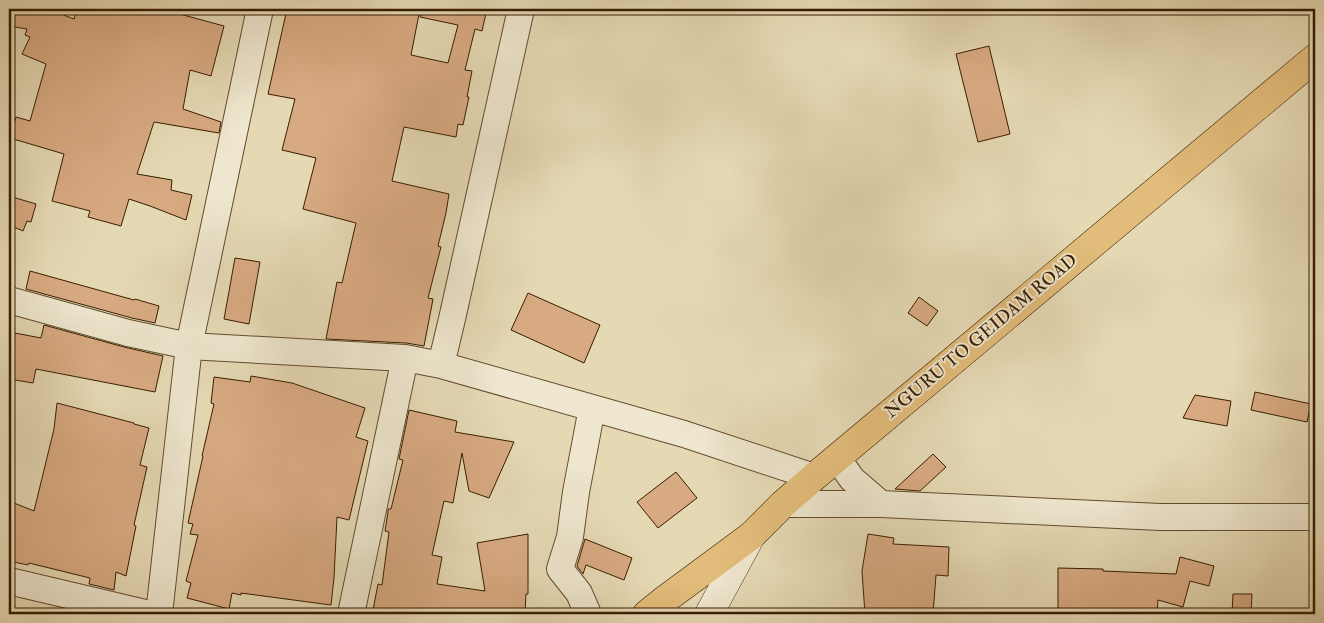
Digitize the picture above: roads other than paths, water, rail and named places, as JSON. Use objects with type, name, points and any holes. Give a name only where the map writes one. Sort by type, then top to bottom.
[{"type":"main road","name":"NGURU TO GEIDAM ROAD","points":[[647,614],[751,536],[814,477],[1315,58]]},
{"type":"main road","points":[[709,614],[751,536]]},
{"type":"street","points":[[159,614],[189,346],[260,9]]},
{"type":"street","points":[[441,365],[520,9]]},
{"type":"street","points":[[9,300],[128,332],[189,346],[405,358],[441,365],[684,434],[814,477]]},
{"type":"street","points":[[350,614],[405,358]]},
{"type":"street","points":[[588,614],[578,592],[560,569],[570,537],[576,492],[592,408]]},
{"type":"street","points":[[837,458],[852,479],[881,504]]},
{"type":"street","points":[[783,504],[881,504],[1160,517],[1315,517]]},
{"type":"street","points":[[9,581],[149,614]]}]
